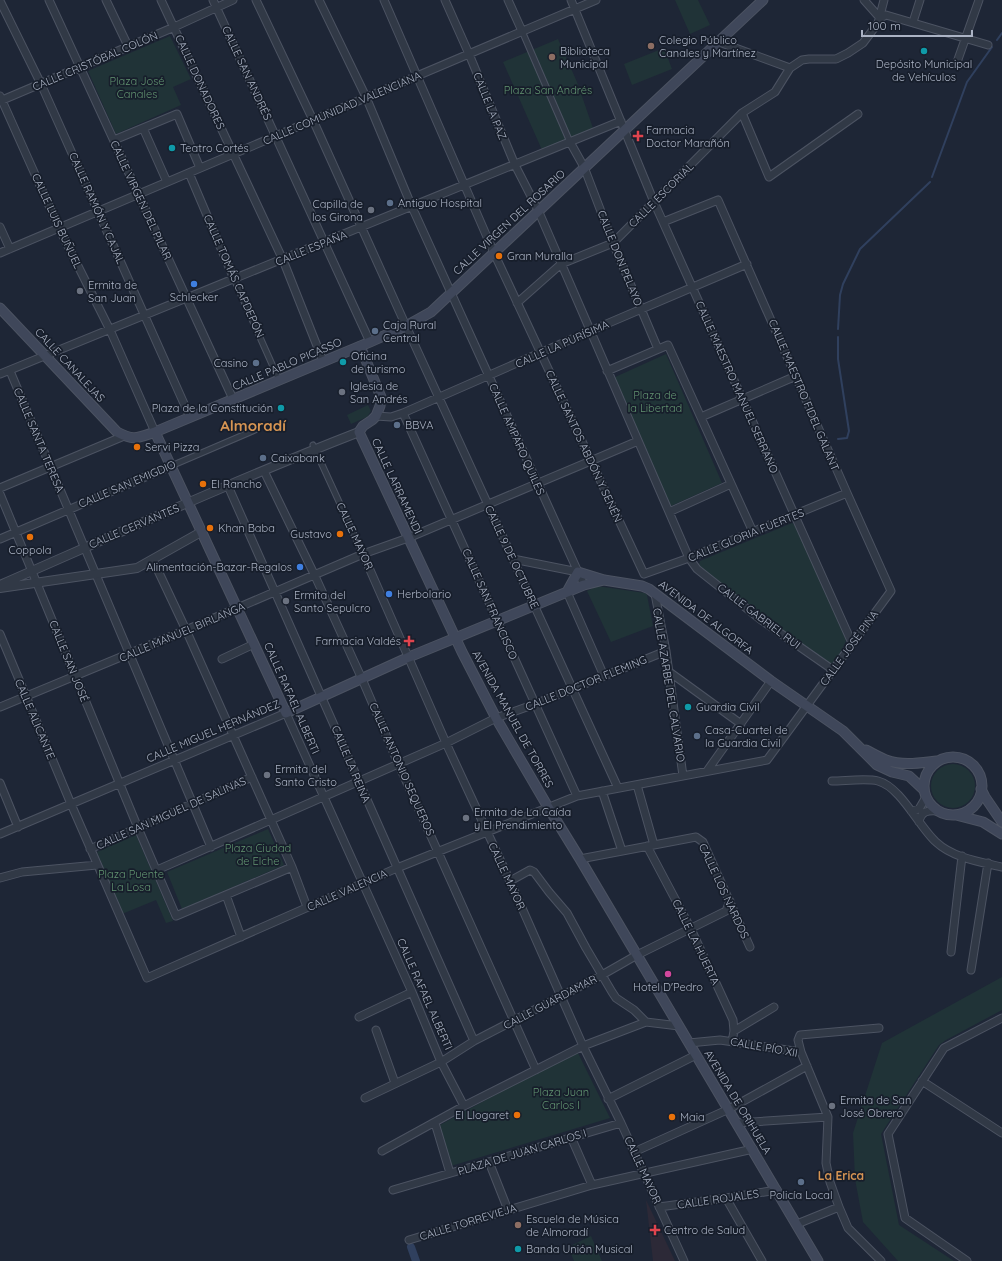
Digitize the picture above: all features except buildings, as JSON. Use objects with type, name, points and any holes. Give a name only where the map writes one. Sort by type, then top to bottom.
[{"type":"main road","name":"CALLE VIRGEN DEL ROSARIO","points":[[451,293],[763,0]]},
{"type":"main road","name":"CALLE PABLO PICASSO","points":[[124,436],[132,439],[155,432],[370,342],[406,326],[431,312],[451,293]]},
{"type":"main road","name":"CALLE CANALEJAS","points":[[0,308],[117,432],[124,436]]},
{"type":"main road","points":[[360,346],[380,397],[380,406],[376,416]]},
{"type":"main road","name":"CALLE LARRAMENDI","points":[[376,416],[363,426],[360,432],[455,639]]},
{"type":"main road","name":"CALLE RAFAEL ALBERTI","points":[[155,432],[286,713]]},
{"type":"main road","points":[[567,592],[578,572]]},
{"type":"main road","name":"AVENIDA DE ALGORFA","points":[[578,572],[604,580],[642,586],[655,594],[772,681],[843,730],[877,764],[892,772],[909,776],[925,793]]},
{"type":"main road","name":"CALLE MIGUEL HERNÁNDEZ","points":[[286,713],[409,657],[584,585],[604,580]]},
{"type":"main road","name":"AVENIDA MANUEL DE TORRES","points":[[455,639],[496,718],[637,955]]},
{"type":"main road","name":"AVENIDA DE ALGORFA","points":[[861,747],[879,757],[896,763],[912,764],[936,761]]},
{"type":"main road","points":[[952,756],[963,758],[977,770],[980,777],[981,789],[978,799],[972,807],[964,812],[948,814],[933,807],[925,793],[925,777],[931,766],[936,761],[952,756]]},
{"type":"main road","points":[[981,789],[1002,822]]},
{"type":"main road","points":[[954,814],[983,822],[1002,834]]},
{"type":"main road","name":"AVENIDA DE ORIHUELA","points":[[637,955],[738,1123],[818,1261]]},
{"type":"street","name":"CALLE VIRGEN DEL PILAR","points":[[49,0],[233,399]]},
{"type":"street","points":[[106,0],[128,46]]},
{"type":"street","name":"CALLE DONADORES","points":[[161,0],[283,260],[323,362]]},
{"type":"street","name":"CALLE SAN ANDRÉS","points":[[213,0],[370,342]]},
{"type":"street","name":"CALLE CRISTÓBAL COLÓN","points":[[1,99],[41,84],[174,27],[232,0]]},
{"type":"street","name":"CALLE 9 DE OCTUBRE","points":[[256,0],[313,120],[487,504],[618,788]]},
{"type":"street","name":"CALLE AMPARO QUILES","points":[[320,0],[366,97],[412,207],[584,585]]},
{"type":"street","name":"CALLE SANTOS ABDÓN Y SENÉN","points":[[384,0],[494,253],[644,574]]},
{"type":"street","name":"CALLE LA PAZ","points":[[445,0],[515,165],[538,210],[688,558]]},
{"type":"street","points":[[508,0],[570,142]]},
{"type":"street","name":"CALLE MAESTRO MANUEL SERRANO","points":[[571,0],[654,202],[852,643]]},
{"type":"street","name":"CALLE COMUNIDAD VALENCIANA","points":[[0,253],[596,0]]},
{"type":"street","points":[[864,0],[880,18]]},
{"type":"street","points":[[719,42],[790,68],[802,60],[814,58],[836,59],[857,48],[868,38],[880,18],[884,0]]},
{"type":"street","points":[[913,22],[920,0]]},
{"type":"street","points":[[956,65],[980,0]]},
{"type":"street","name":"CALLE RAMÓN Y CAJAL","points":[[0,1],[41,84],[146,315],[190,417]]},
{"type":"street","points":[[880,18],[886,15],[988,45]]},
{"type":"street","name":"CALLE ESCORIAL","points":[[517,303],[561,264],[613,243],[742,113],[775,92],[790,68]]},
{"type":"street","name":"CALLE LUIS BUÑUEL","points":[[1,99],[59,228],[110,330],[155,432]]},
{"type":"street","points":[[742,113],[769,177],[858,114]]},
{"type":"street","points":[[114,140],[177,114],[200,168]]},
{"type":"street","name":"CALLE ESPAÑA","points":[[0,374],[283,260],[621,121]]},
{"type":"street","points":[[143,128],[167,182]]},
{"type":"street","name":"CALLE DON PELAYO","points":[[570,142],[584,167],[613,243],[658,349]]},
{"type":"street","name":"CALLE TOMÁS CAPDEPÓN","points":[[188,173],[279,380]]},
{"type":"street","name":"CALLE MAESTRO FIDEL GALANT","points":[[663,222],[718,200],[891,591]]},
{"type":"street","points":[[0,227],[10,248]]},
{"type":"street","name":"CALLE LA PURÍSIMA","points":[[376,416],[391,417],[403,413],[747,264]]},
{"type":"street","points":[[607,371],[668,345],[753,532]]},
{"type":"street","name":"CALLE SANTA TERESA","points":[[10,370],[211,847]]},
{"type":"street","points":[[701,417],[796,376]]},
{"type":"street","name":"CALLE SAN FRANCISCO","points":[[403,413],[577,796]]},
{"type":"street","name":"CALLE SAN EMIGDIO","points":[[0,539],[255,430]]},
{"type":"street","points":[[266,470],[314,447],[360,432]]},
{"type":"street","points":[[0,488],[124,436]]},
{"type":"street","name":"CALLE MANUEL BIRLANGA","points":[[0,707],[238,609],[363,554],[408,538],[638,441]]},
{"type":"street","name":"CALLE MAYOR","points":[[314,447],[583,1046],[621,1122],[684,1261]]},
{"type":"street","name":"CALLE CERVANTES","points":[[0,585],[266,470]]},
{"type":"street","name":"CALLE ANTONIO SEQUEROS","points":[[266,470],[362,679],[398,763],[536,1070]]},
{"type":"street","points":[[669,512],[732,484]]},
{"type":"street","name":"CALLE LA REINA","points":[[228,486],[474,1041]]},
{"type":"street","name":"CALLE GLORIA FUERTES","points":[[644,574],[688,558],[847,493]]},
{"type":"street","name":"CALLE SAN JOSÉ","points":[[0,494],[176,916],[226,896]]},
{"type":"street","points":[[0,588],[37,584],[137,568],[201,532]]},
{"type":"street","name":"CALLE GABRIEL RUI","points":[[688,558],[697,569],[760,619],[833,670]]},
{"type":"street","name":"AVENIDA DE ALGORFA","points":[[513,559],[578,572]]},
{"type":"street","points":[[153,560],[252,777],[308,907]]},
{"type":"street","points":[[642,586],[644,574]]},
{"type":"street","name":"CALLE JOSÉ PINA","points":[[683,776],[767,760],[891,591]]},
{"type":"street","points":[[567,592],[604,676]]},
{"type":"street","name":"CALLE AZARBE DEL CALVARIO","points":[[655,594],[666,651],[683,776]]},
{"type":"street","name":"CALLE ALICANTE","points":[[0,634],[90,849],[147,978]]},
{"type":"street","points":[[222,659],[254,644]]},
{"type":"street","name":"CALLE DOCTOR FLEMING","points":[[157,870],[446,743],[496,718],[535,704],[666,651]]},
{"type":"street","points":[[668,671],[741,724]]},
{"type":"street","points":[[708,771],[772,681]]},
{"type":"street","name":"CALLE MIGUEL HERNÁNDEZ","points":[[0,834],[286,713]]},
{"type":"street","name":"CALLE RAFAEL ALBERTI","points":[[286,713],[412,992],[441,1062],[464,1106]]},
{"type":"street","name":"CALLE VALENCIA","points":[[147,978],[397,868],[577,796],[683,776]]},
{"type":"street","name":"CALLE SAN MIGUEL DE SALINAS","points":[[90,849],[252,777]]},
{"type":"street","points":[[832,781],[875,780],[884,783],[895,791],[936,842],[962,856],[1002,867]]},
{"type":"street","points":[[0,783],[18,826]]},
{"type":"street","name":"CALLE LA HUERTA","points":[[637,785],[651,845],[733,1020],[734,1031],[732,1042]]},
{"type":"street","points":[[602,791],[622,851]]},
{"type":"street","points":[[911,811],[919,809],[925,793]]},
{"type":"street","points":[[919,822],[922,813],[938,810]]},
{"type":"street","name":"CALLE LOS NARDOS","points":[[651,845],[696,837],[703,842],[750,947]]},
{"type":"street","points":[[580,859],[651,845]]},
{"type":"street","points":[[951,952],[962,856]]},
{"type":"street","points":[[971,970],[988,864]]},
{"type":"street","points":[[0,878],[22,872],[97,865]]},
{"type":"street","points":[[241,937],[226,896],[292,867]]},
{"type":"street","points":[[510,881],[530,870],[534,872],[557,902],[568,913],[616,998],[634,1010],[646,1022]]},
{"type":"street","name":"CALLE GUARDAMAR","points":[[365,1098],[441,1062],[474,1041],[602,975],[637,955],[726,911],[730,901]]},
{"type":"street","points":[[360,1018],[412,992]]},
{"type":"street","points":[[734,1031],[774,1007]]},
{"type":"street","points":[[968,1261],[905,1218],[888,1134],[944,1048],[1002,1018]]},
{"type":"street","points":[[382,1151],[464,1106],[583,1046],[646,1022],[679,1026]]},
{"type":"street","points":[[801,1052],[798,1040],[800,1035],[879,1028]]},
{"type":"street","points":[[376,1030],[395,1083]]},
{"type":"street","name":"CALLE PÍO XII","points":[[689,1043],[720,1040],[801,1052],[828,1117]]},
{"type":"street","points":[[608,1098],[696,1055]]},
{"type":"street","points":[[634,1152],[729,1109],[807,1066]]},
{"type":"street","points":[[922,1081],[1002,1133]]},
{"type":"street","points":[[738,1123],[828,1117],[826,1163],[830,1182],[839,1207],[848,1228],[881,1261]]},
{"type":"street","name":"PLAZA DE JUAN CARLOS I","points":[[435,1123],[450,1173],[621,1122]]},
{"type":"street","points":[[571,1137],[592,1185]]},
{"type":"street","name":"CALLE TORREVIEJA","points":[[409,1240],[592,1185],[753,1149]]},
{"type":"street","points":[[489,1162],[508,1210]]},
{"type":"street","points":[[393,1190],[450,1173]]},
{"type":"street","name":"CALLE ROJALES","points":[[659,1206],[777,1190]]},
{"type":"street","points":[[726,1198],[762,1261]]},
{"type":"street","points":[[797,1224],[839,1207]]},
{"type":"shaded area","name":"Centro de Salud","points":[[646,1200],[657,1223],[675,1261],[653,1261]]},
{"type":"green space","points":[[675,0],[698,0],[710,25],[690,34]]},
{"type":"green space","name":"Plaza José Canales","points":[[170,36],[191,79],[173,87],[181,105],[116,134],[88,71]]},
{"type":"green space","name":"Plaza San Andrés","points":[[558,39],[577,82],[594,131],[542,150],[503,62]]},
{"type":"green space","points":[[664,48],[672,69],[632,85],[624,64]]},
{"type":"green space","name":"Plaza de la Libertad","points":[[666,354],[722,483],[671,506],[613,378]]},
{"type":"green space","points":[[368,405],[371,411],[367,417],[351,424],[347,415]]},
{"type":"green space","points":[[792,523],[795,525],[846,639],[841,651],[831,663],[826,662],[701,569],[699,565],[700,561]]},
{"type":"green space","points":[[597,586],[645,593],[647,595],[653,626],[611,642],[587,591]]},
{"type":"green space","points":[[953,764],[965,768],[971,774],[975,786],[971,798],[965,804],[953,808],[941,804],[935,798],[931,786],[935,774],[941,768]]},
{"type":"green space","name":"Plaza Ciudad de Elche","points":[[268,829],[284,865],[182,909],[167,872]]},
{"type":"green space","name":"Plaza Puente La Losa","points":[[136,835],[173,921],[166,923],[156,900],[122,914],[97,852]]},
{"type":"green space","points":[[1002,977],[1002,1010],[939,1045],[881,1134],[899,1225],[954,1261],[898,1261],[863,1222],[855,1179],[853,1133],[882,1043]]},
{"type":"green space","name":"Plaza Juan Carlos I","points":[[578,1053],[610,1118],[451,1166],[440,1125],[504,1090]]},
{"type":"green space","points":[[591,1236],[602,1261],[574,1261],[568,1247]]},
{"type":"waterway","points":[[997,40],[1002,33]]},
{"type":"waterway","points":[[932,177],[967,82],[992,47]]},
{"type":"waterway","points":[[838,329],[840,295],[843,284],[860,249],[930,182]]},
{"type":"waterway","points":[[838,337],[838,359],[849,431],[847,438],[838,439]]},
{"type":"waterway","points":[[411,1247],[416,1261]]},
{"type":"place","name":"Colegio Público Canales y Martínez","points":[[651,46]]},
{"type":"place","name":"Depósito Municipal de Vehículos","points":[[924,51]]},
{"type":"place","name":"Biblioteca Municipal","points":[[552,57]]},
{"type":"place","name":"Farmacia Doctor Marañón","points":[[638,136]]},
{"type":"place","name":"Teatro Cortés","points":[[172,148]]},
{"type":"place","name":"Antiguo Hospital","points":[[390,203]]},
{"type":"place","name":"Capilla de los Girona","points":[[371,210]]},
{"type":"place","name":"Gran Muralla","points":[[499,256]]},
{"type":"place","name":"Schlecker","points":[[194,284]]},
{"type":"place","name":"Ermita de San Juan","points":[[80,291]]},
{"type":"place","name":"Caja Rural Central","points":[[375,331]]},
{"type":"place","name":"Oficina de turismo","points":[[343,362]]},
{"type":"place","name":"Casino","points":[[256,363]]},
{"type":"place","name":"Iglesia de San Andrés","points":[[342,392]]},
{"type":"place","name":"Plaza de la Constitución","points":[[281,408]]},
{"type":"place","name":"BBVA","points":[[397,425]]},
{"type":"place","name":"Servi Pizza","points":[[137,447]]},
{"type":"place","name":"Caixabank","points":[[263,458]]},
{"type":"place","name":"El Rancho","points":[[203,484]]},
{"type":"place","name":"Khan Baba","points":[[210,528]]},
{"type":"place","name":"Gustavo","points":[[340,534]]},
{"type":"place","name":"Coppola","points":[[30,537]]},
{"type":"place","name":"Alimentación-Bazar-Regalos","points":[[300,567]]},
{"type":"place","name":"Herbolario","points":[[389,594]]},
{"type":"place","name":"Ermita del Santo Sepulcro","points":[[286,601]]},
{"type":"place","name":"Farmacia Valdés","points":[[409,641]]},
{"type":"place","name":"Guardia Civil","points":[[688,707]]},
{"type":"place","name":"Casa-Cuartel de la Guardia Civil","points":[[697,736]]},
{"type":"place","name":"Ermita del Santo Cristo","points":[[267,775]]},
{"type":"place","name":"Ermita de La Caída y El Prendimiento","points":[[466,818]]},
{"type":"place","name":"Hotel D'Pedro","points":[[668,974]]},
{"type":"place","name":"Ermita de San José Obrero","points":[[832,1106]]},
{"type":"place","name":"El Llogaret","points":[[517,1115]]},
{"type":"place","name":"Maia","points":[[672,1117]]},
{"type":"place","name":"Policía Local","points":[[801,1182]]},
{"type":"place","name":"Escuela de Música de Almoradí","points":[[518,1225]]},
{"type":"place","name":"Centro de Salud","points":[[655,1230]]},
{"type":"place","name":"Banda Unión Musical","points":[[518,1249]]},
{"type":"district","name":"Almoradí","points":[[253,425]]},
{"type":"district","name":"La Erica","points":[[841,1175]]}]
